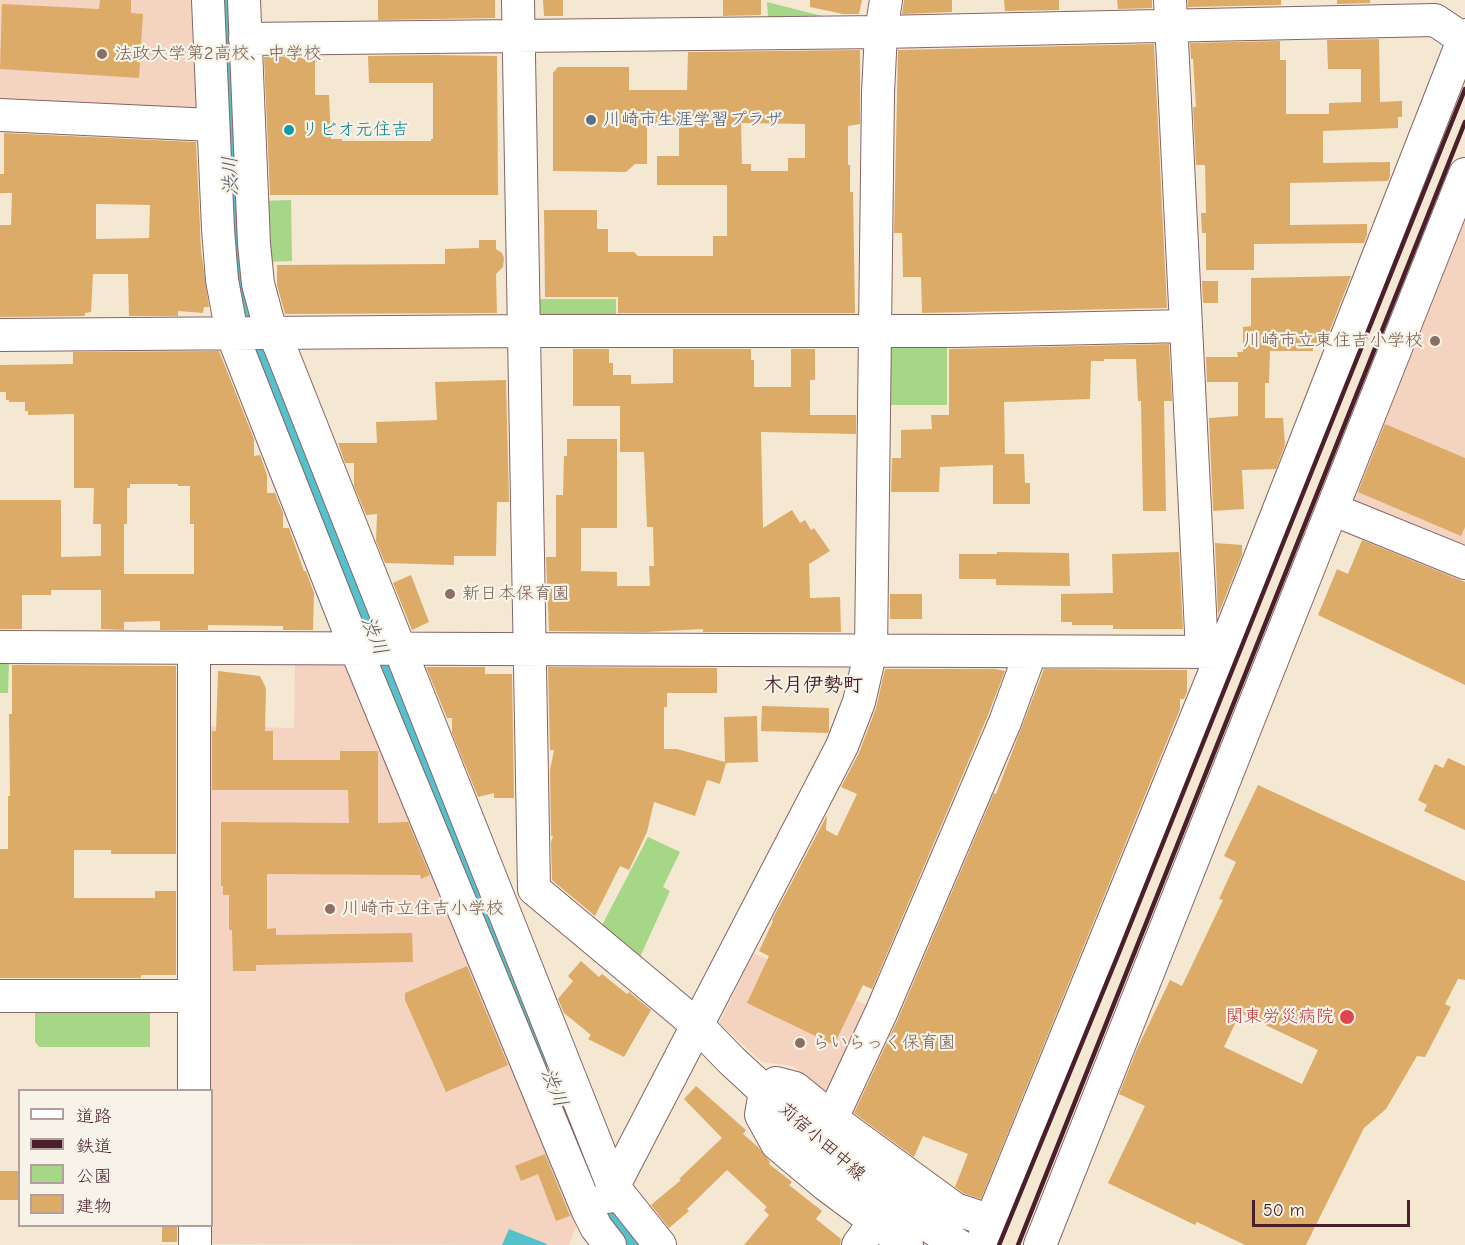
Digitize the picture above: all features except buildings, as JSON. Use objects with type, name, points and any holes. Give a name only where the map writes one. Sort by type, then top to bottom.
[{"type":"street","points":[[208,0],[212,125],[221,270],[232,334],[356,649],[599,1239]]},
{"type":"street","points":[[244,0],[255,254],[258,284],[273,333],[613,1186],[660,1245]]},
{"type":"street","name":"苅宿小田中線","points":[[518,0],[534,889],[697,1024],[765,1092],[822,1144],[900,1207],[958,1245]]},
{"type":"street","points":[[599,1239],[613,1186],[842,746],[859,702],[871,650],[878,93],[881,32],[886,0]]},
{"type":"street","points":[[245,39],[881,32],[1170,13],[1435,20],[1464,37],[1212,652],[986,1233],[922,1187],[795,1088],[776,1083],[765,1092],[761,1115],[777,1144],[826,1185],[867,1233],[907,1245]]},
{"type":"street","points":[[1170,13],[1186,326],[1212,652]]},
{"type":"street","points":[[0,115],[212,125]]},
{"type":"street","points":[[1047,1243],[1332,509],[1465,174]]},
{"type":"street","points":[[0,335],[874,331],[1186,326]]},
{"type":"street","points":[[1332,509],[1465,562]]},
{"type":"street","points":[[0,647],[1212,652]]},
{"type":"street","points":[[194,648],[194,1089]]},
{"type":"street","points":[[832,1118],[880,1013],[1005,722],[1027,662],[1027,652]]},
{"type":"street","points":[[0,996],[194,996]]},
{"type":"street","points":[[195,1227],[195,1245]]},
{"type":"shaded area","name":"法政大学第2高校、中学校","points":[[0,0],[202,0],[206,109],[0,108]]},
{"type":"shaded area","name":"川崎市立東住吉小学校","points":[[1465,193],[1465,547],[1347,500]]},
{"type":"shaded area","name":"川崎市立住吉小学校","points":[[295,660],[353,660],[582,1212],[569,1245],[203,1244],[203,1227],[213,1227],[213,1089],[203,1089],[204,726],[294,728]]},
{"type":"shaded area","name":"らいらっく保育園","points":[[754,953],[875,1009],[835,1102],[793,1066],[762,1062],[719,1023]]},
{"type":"green space","points":[[767,2],[830,18],[768,18]]},
{"type":"green space","points":[[291,200],[292,261],[262,262],[261,201]]},
{"type":"green space","points":[[534,299],[616,299],[616,324],[534,324]]},
{"type":"green space","points":[[889,339],[947,339],[947,405],[889,405]]},
{"type":"green space","points":[[0,661],[9,661],[8,693],[0,693]]},
{"type":"green space","points":[[648,837],[680,852],[663,887],[670,891],[640,957],[599,931]]},
{"type":"green space","points":[[41,1006],[150,1007],[150,1047],[39,1047],[35,1042],[35,1013]]},
{"type":"water","points":[[509,1229],[547,1244],[502,1245]]},
{"type":"waterway","name":"渋川","points":[[225,0],[233,229],[253,331],[377,649],[538,1050]]},
{"type":"waterway","name":"渋川","points":[[596,1194],[609,1220],[630,1245]]},
{"type":"railway","points":[[999,1245],[1118,955],[1465,89]]},
{"type":"railway","points":[[1018,1245],[1465,122]]},
{"type":"place","name":"法政大学第2高校、中学校","points":[[102,54]]},
{"type":"place","name":"川崎市生涯学習プラザ","points":[[591,120]]},
{"type":"place","name":"リビオ元住吉","points":[[289,130]]},
{"type":"place","name":"川崎市立東住吉小学校","points":[[1435,341]]},
{"type":"place","name":"新日本保育園","points":[[450,594]]},
{"type":"place","name":"川崎市立住吉小学校","points":[[330,909]]},
{"type":"place","name":"関東労災病院","points":[[1347,1017]]},
{"type":"place","name":"らいらっく保育園","points":[[800,1043]]},
{"type":"district","name":"木月伊勢町","points":[[813,685]]}]
